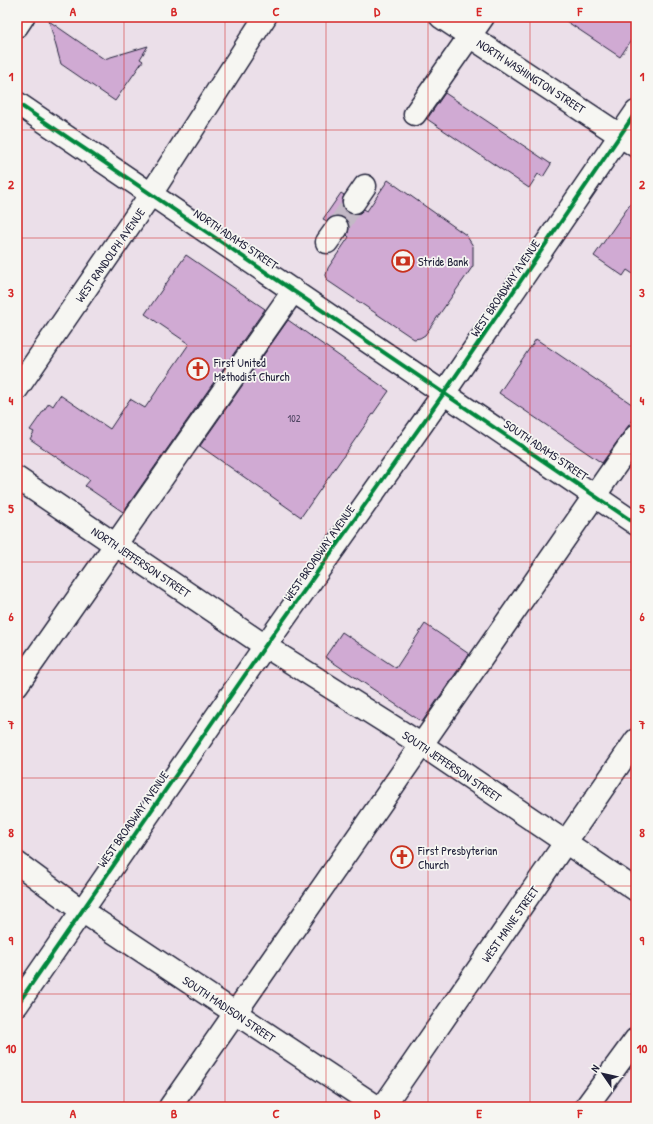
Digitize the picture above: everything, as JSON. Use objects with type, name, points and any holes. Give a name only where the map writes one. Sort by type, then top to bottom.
[{"type":"street","points":[[17,26],[24,17]]},
{"type":"street","name":"WEST RANDOLPH AVENUE","points":[[17,389],[151,194],[265,17]]},
{"type":"street","name":"NORTH WASHINGTON STREET","points":[[441,17],[628,141]]},
{"type":"street","points":[[414,114],[483,17]]},
{"type":"street","name":"NORTH ADAMS STREET","points":[[17,102],[444,393]]},
{"type":"street","name":"WEST BROADWAY AVENUE","points":[[17,1005],[265,646],[444,393],[628,141],[636,112]]},
{"type":"street","points":[[17,685],[294,290]]},
{"type":"street","name":"SOUTH ADAMS STREET","points":[[444,393],[636,524]]},
{"type":"street","points":[[170,1107],[636,436]]},
{"type":"street","name":"NORTH JEFFERSON STREET","points":[[17,478],[265,646]]},
{"type":"street","name":"SOUTH JEFFERSON STREET","points":[[265,646],[422,745],[636,890]]},
{"type":"street","name":"WEST MAINE STREET","points":[[383,1107],[636,740]]},
{"type":"street","name":"SOUTH MADISON STREET","points":[[17,863],[82,911],[377,1107]]},
{"type":"street","points":[[586,1107],[636,1039]]},
{"type":"building","points":[[560,17],[636,17],[636,33],[620,57]]},
{"type":"building","points":[[49,21],[104,59],[148,46],[140,59],[143,61],[115,101],[61,64]]},
{"type":"building","points":[[445,93],[551,164],[543,177],[538,174],[529,188],[427,119]]},
{"type":"building","name":"Stride Bank","points":[[388,180],[466,235],[473,246],[473,266],[425,335],[420,338],[414,339],[328,281],[326,275],[328,268],[349,237],[347,235],[349,229],[348,222],[344,218],[338,216],[332,217],[327,221],[323,219],[341,193],[344,195],[342,201],[343,207],[347,212],[353,214],[360,213],[364,209],[367,211]]},
{"type":"building","points":[[636,196],[636,276],[627,270],[623,276],[594,256]]},
{"type":"building","name":"First United Methodist Church","points":[[186,255],[265,309],[123,512],[85,486],[90,480],[30,439],[34,432],[30,430],[49,403],[53,406],[60,395],[110,429],[130,399],[145,408],[189,344],[145,314]]},
{"type":"building","points":[[288,320],[389,391],[301,517],[200,446]]},
{"type":"building","points":[[536,339],[636,407],[636,415],[602,463],[499,393]]},
{"type":"building","points":[[425,624],[469,654],[422,722],[325,657],[342,632],[396,668]]},
{"type":"tunnel","points":[[337,228],[354,202]]},
{"type":"cycle path","points":[[17,103],[636,524]]},
{"type":"cycle path","points":[[17,1005],[265,646],[444,393],[636,112]]},
{"type":"place","name":"Stride Bank","points":[[403,261]]},
{"type":"place","name":"First United Methodist Church","points":[[198,369]]},
{"type":"place","name":"First Presbyterian Church","points":[[402,857]]}]
